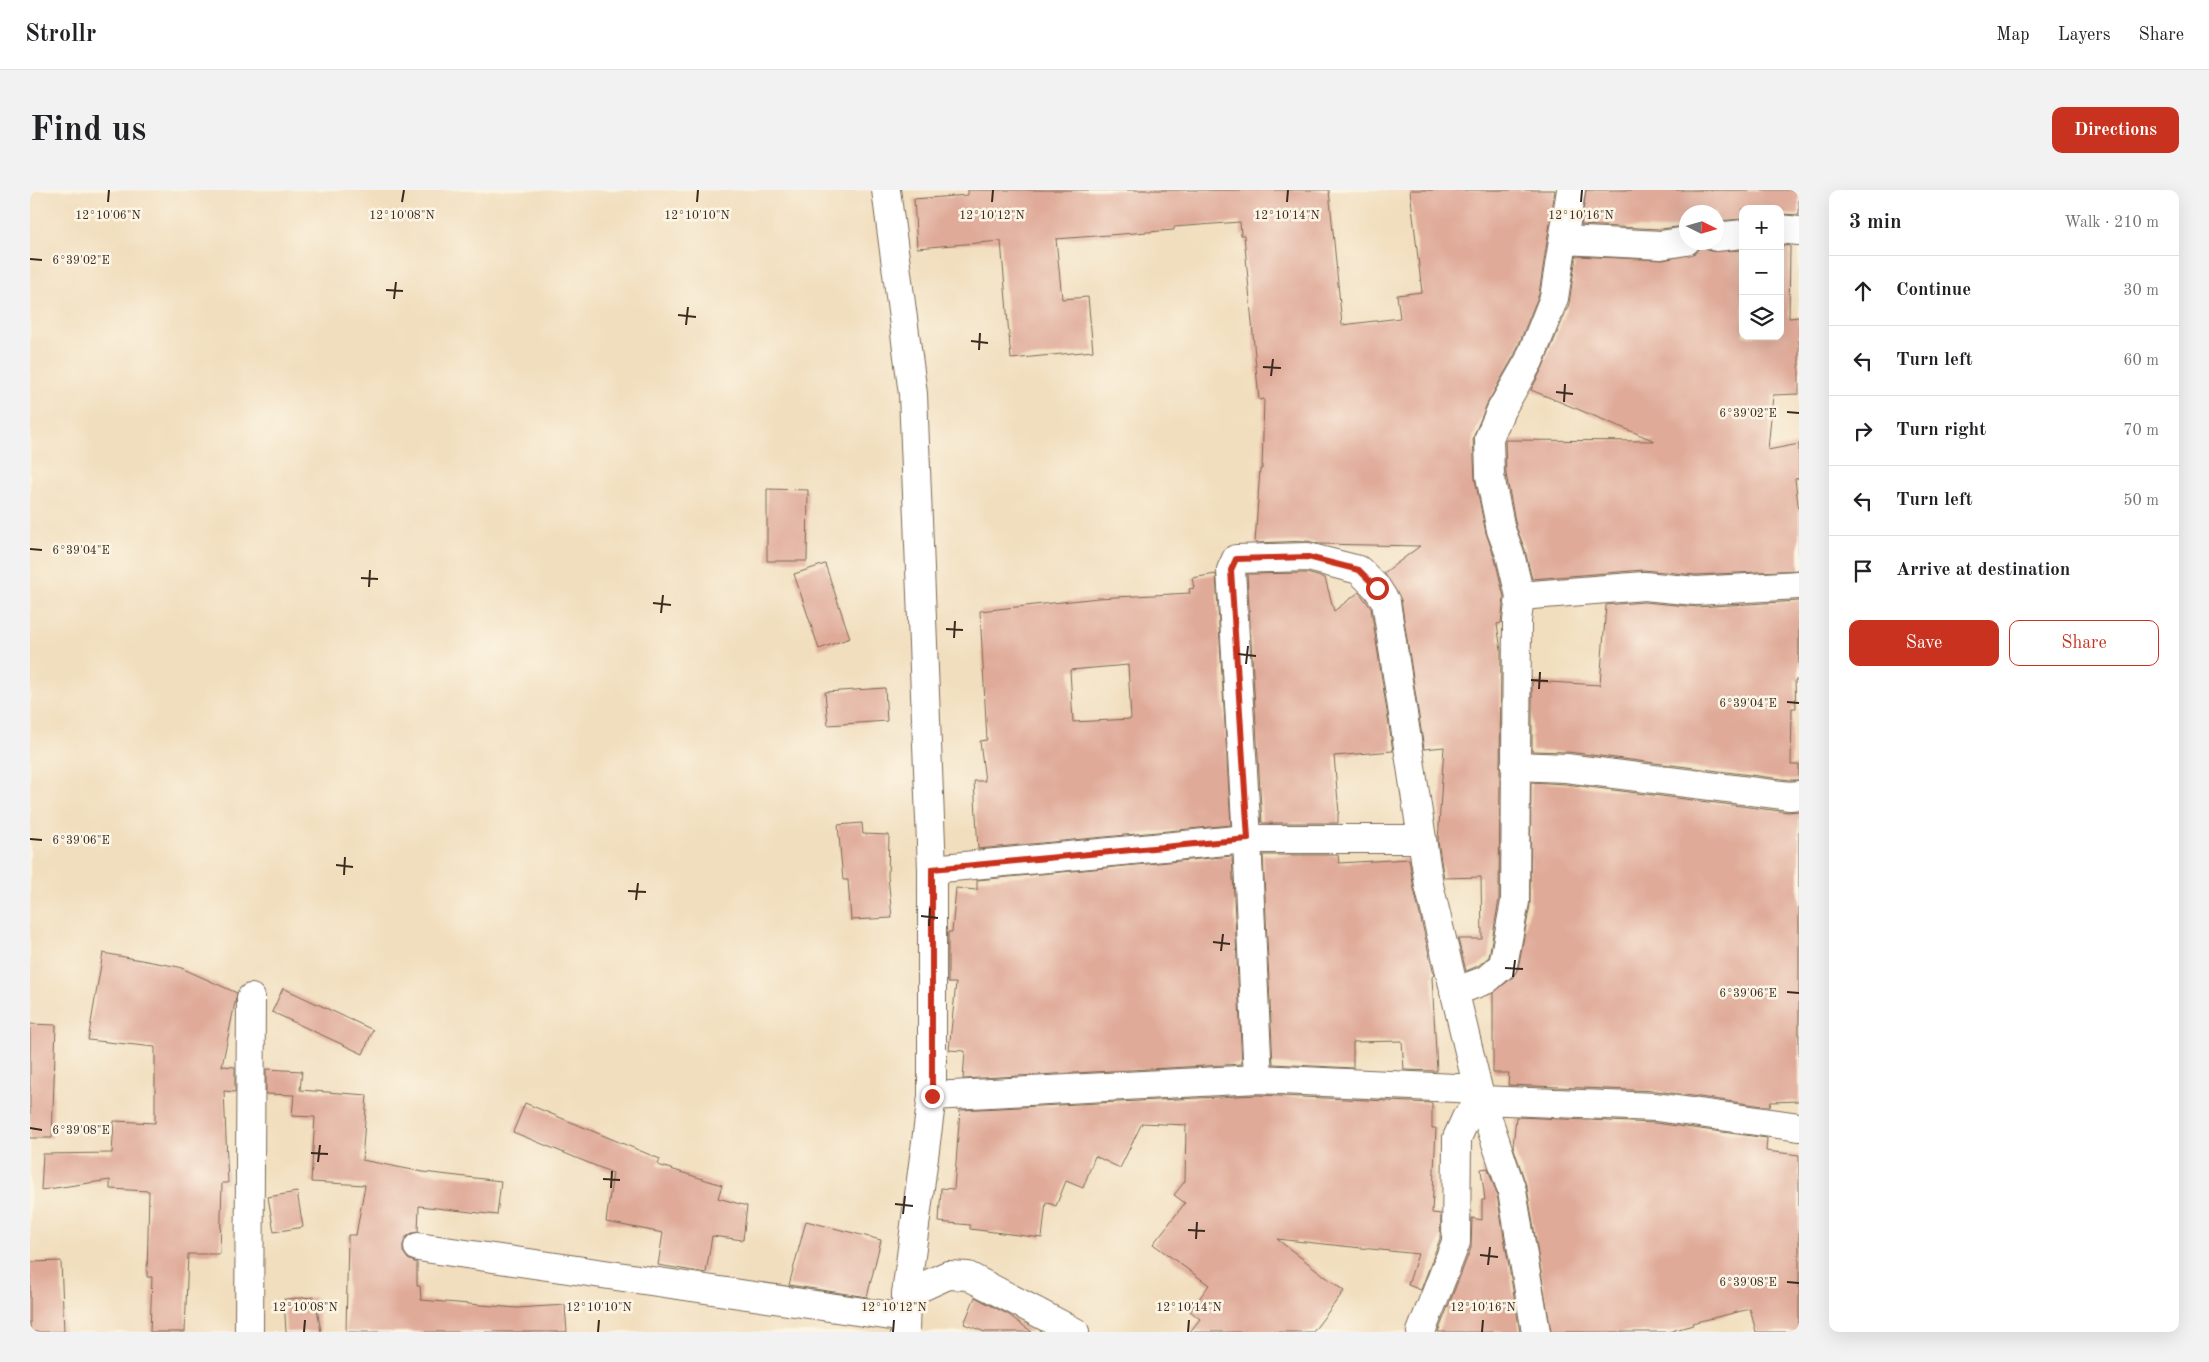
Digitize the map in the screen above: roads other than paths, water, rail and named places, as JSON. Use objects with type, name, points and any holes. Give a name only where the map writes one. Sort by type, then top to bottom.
[{"type":"street","points":[[886,190],[912,394],[932,869],[932,1096],[905,1315]]},
{"type":"street","points":[[1454,992],[1486,980],[1503,965],[1515,902],[1517,621],[1520,596],[1510,554],[1501,530],[1490,476],[1489,438],[1501,410],[1529,361],[1554,298],[1571,190]]},
{"type":"street","points":[[1784,229],[1799,231]]},
{"type":"street","points":[[1724,237],[1739,235]]},
{"type":"street","points":[[1564,240],[1661,245],[1679,243]]},
{"type":"street","points":[[1258,1079],[1248,839],[1231,570],[1236,559],[1308,557],[1359,570],[1377,588],[1386,602],[1428,885],[1480,1094],[1512,1191],[1536,1332]]},
{"type":"street","points":[[1520,596],[1644,586],[1696,591],[1799,585]]},
{"type":"street","points":[[1515,766],[1566,768],[1790,796],[1799,795]]},
{"type":"street","points":[[932,869],[1248,839],[1422,839]]},
{"type":"street","points":[[249,1332],[251,998]]},
{"type":"street","points":[[932,1096],[1258,1079],[1656,1107],[1799,1127]]},
{"type":"street","points":[[1421,1332],[1456,1242],[1457,1138],[1480,1094]]},
{"type":"street","points":[[418,1247],[905,1315]]},
{"type":"street","points":[[905,1315],[948,1275],[968,1276],[1076,1332]]}]
